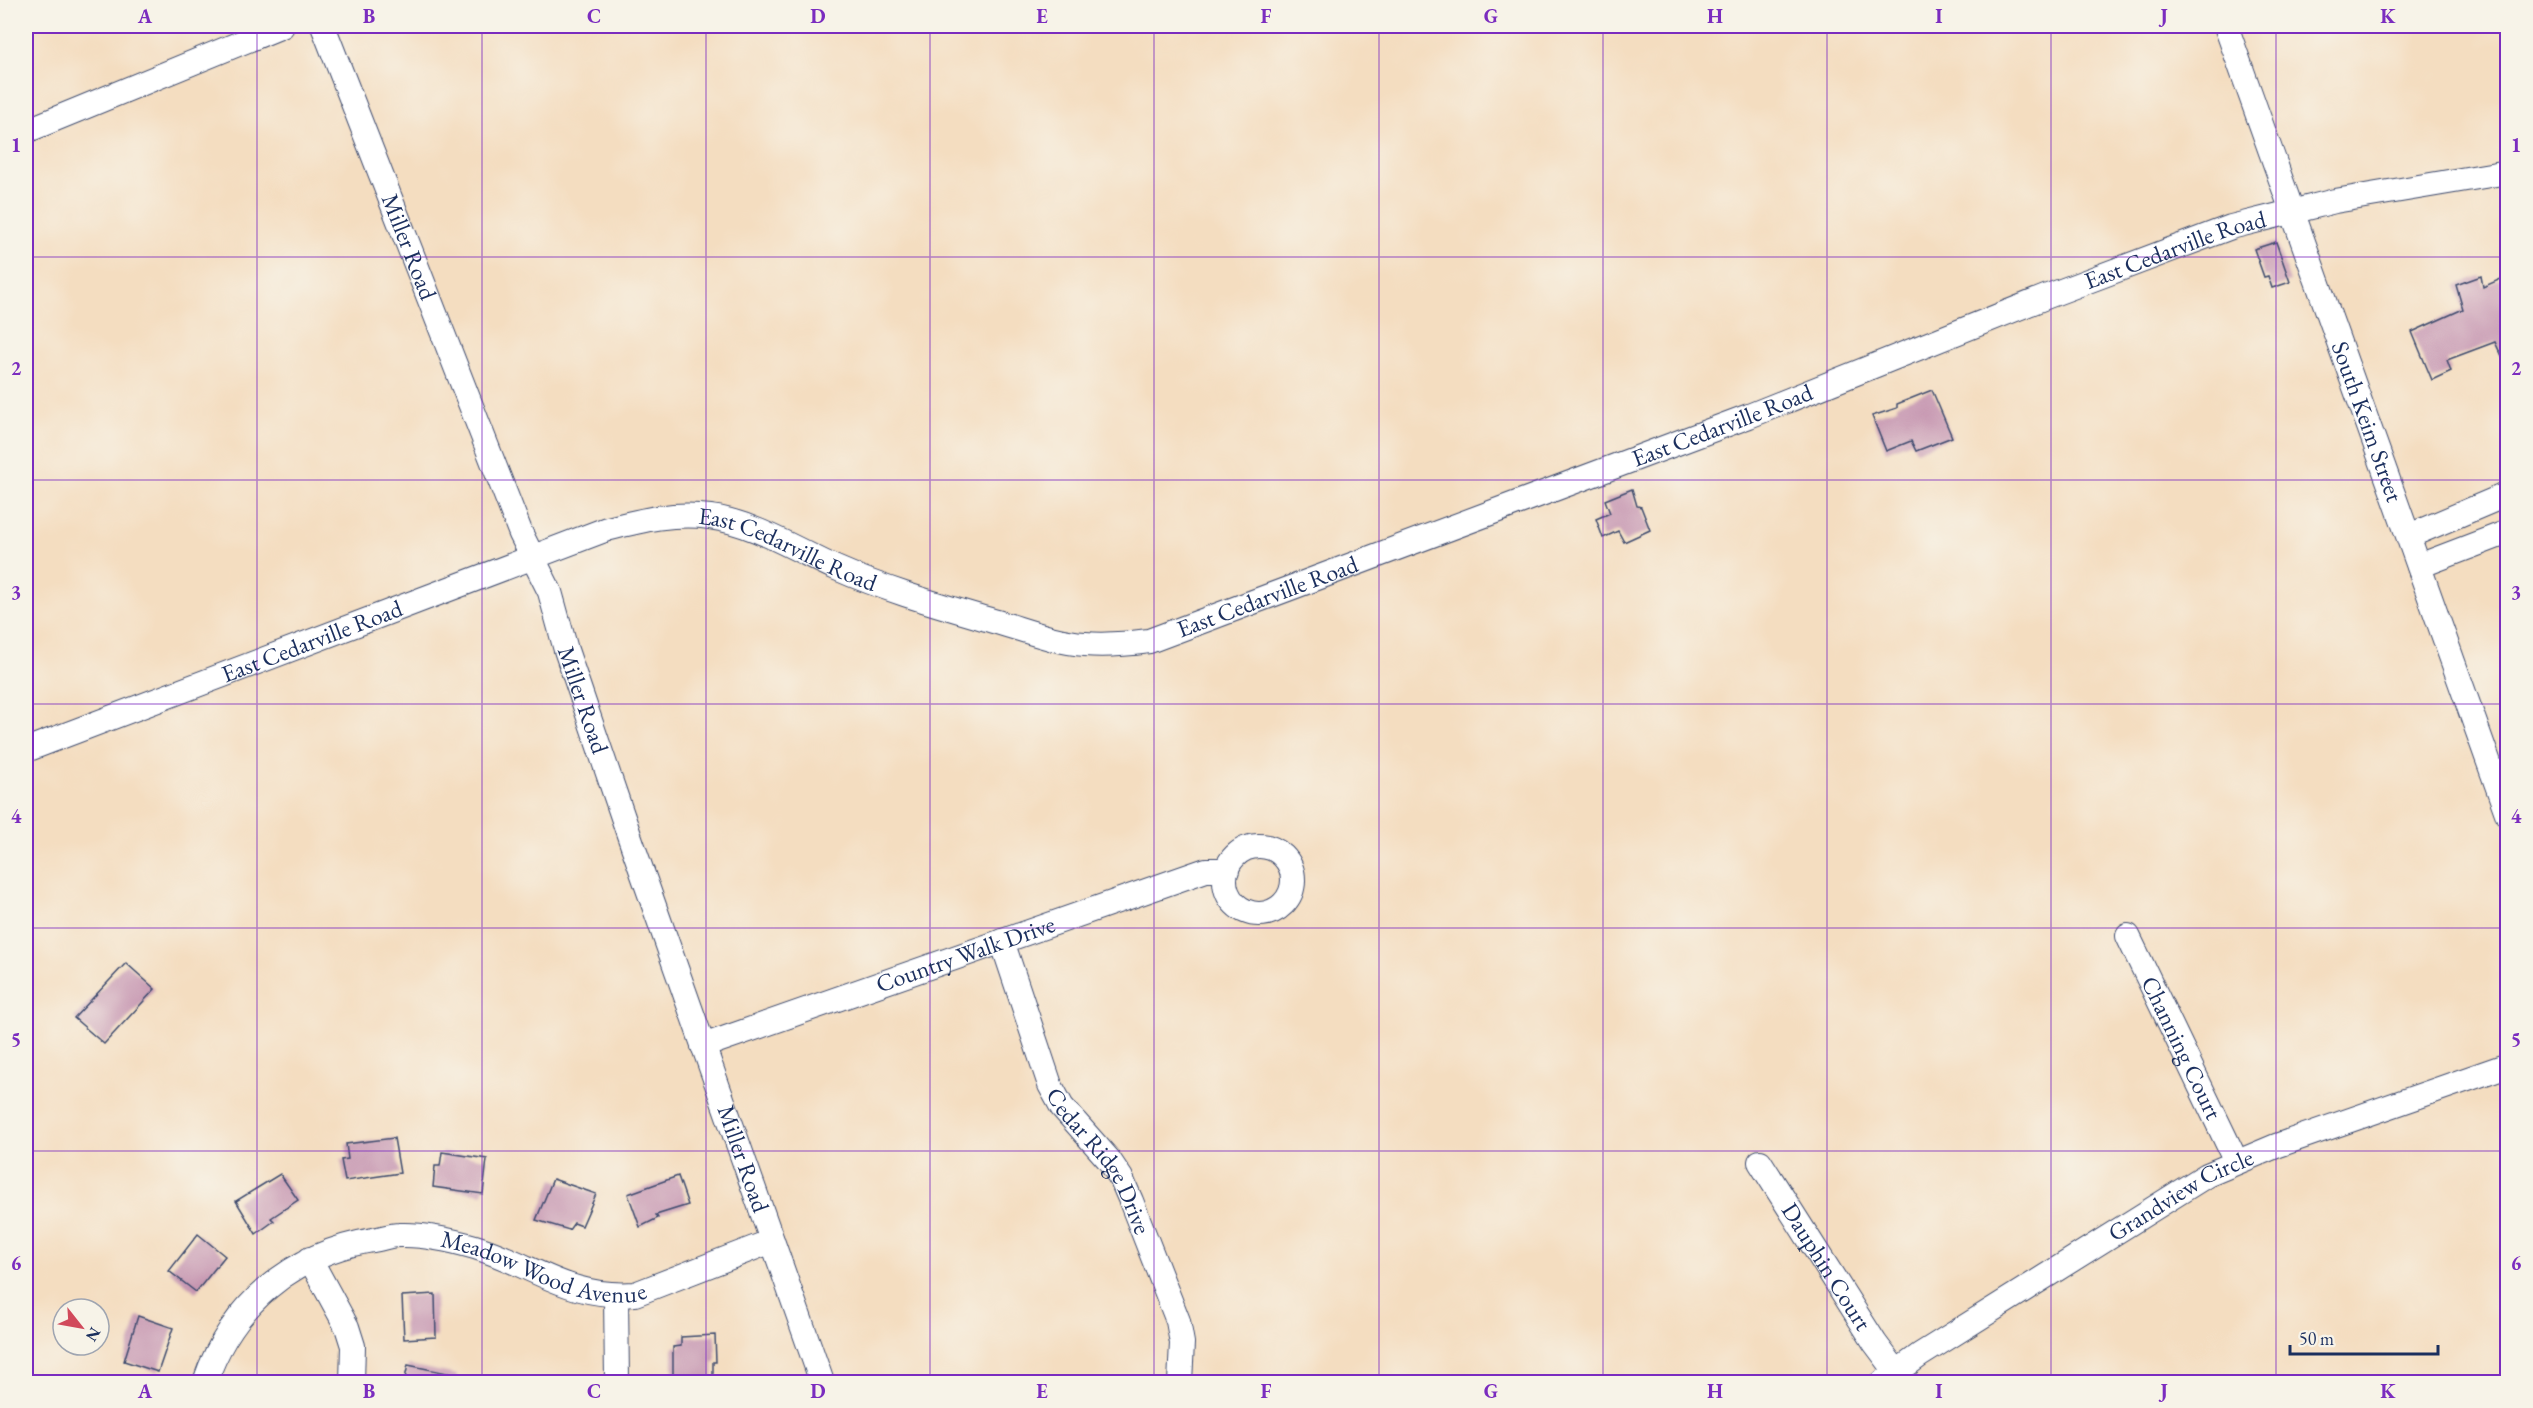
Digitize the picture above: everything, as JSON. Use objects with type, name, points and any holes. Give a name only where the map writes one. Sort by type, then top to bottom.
[{"type":"street","points":[[26,131],[282,26]]},
{"type":"street","name":"Miller Road","points":[[323,26],[521,534],[550,592],[566,651],[596,740],[822,1383]]},
{"type":"street","name":"South Keim Street","points":[[2226,26],[2508,816]]},
{"type":"street","name":"East Cedarville Road","points":[[26,750],[607,528],[651,517],[683,514],[713,517],[742,525],[839,569],[920,599],[1042,635],[1083,644],[1118,645],[1149,641],[1749,416],[2048,296],[2220,231],[2292,210],[2335,201],[2508,172]]},
{"type":"street","points":[[2409,536],[2508,494]]},
{"type":"street","points":[[2419,566],[2508,532]]},
{"type":"street","name":"Country Walk Drive","points":[[704,1046],[1206,870],[1227,870]]},
{"type":"street","name":"Channing Court","points":[[2128,936],[2236,1161]]},
{"type":"street","name":"Cedar Ridge Drive","points":[[1002,941],[1050,1085],[1069,1116],[1109,1160],[1121,1178],[1131,1201],[1178,1321],[1182,1343],[1180,1383]]},
{"type":"street","name":"Grandview Circle","points":[[1889,1377],[2207,1175],[2236,1161],[2508,1065]]},
{"type":"street","name":"Dauphin Court","points":[[1760,1162],[1875,1343],[1889,1377]]},
{"type":"street","name":"Meadow Wood Avenue","points":[[205,1383],[224,1342],[260,1293],[273,1281],[310,1259],[352,1243],[398,1235],[439,1238],[478,1248],[570,1288],[616,1295],[635,1294],[772,1241]]},
{"type":"street","points":[[310,1259],[347,1327],[353,1346],[352,1383]]},
{"type":"street","points":[[616,1295],[617,1383]]},
{"type":"building","points":[[2276,242],[2290,282],[2272,288],[2268,276],[2264,277],[2254,249]]},
{"type":"building","points":[[2481,276],[2483,287],[2503,278],[2505,293],[2508,292],[2508,370],[2495,342],[2447,360],[2451,371],[2432,380],[2412,332],[2463,309],[2456,285]]},
{"type":"building","points":[[1932,390],[1952,437],[1916,451],[1911,441],[1886,451],[1872,416],[1897,408],[1897,404]]},
{"type":"building","points":[[1632,489],[1637,506],[1641,507],[1650,530],[1624,542],[1618,531],[1603,538],[1596,519],[1610,513],[1605,500]]},
{"type":"building","points":[[126,963],[155,989],[104,1044],[74,1018]]},
{"type":"building","points":[[394,1138],[400,1173],[345,1181],[341,1160],[348,1159],[346,1144]]},
{"type":"building","points":[[442,1152],[487,1159],[483,1194],[433,1187],[435,1166],[440,1166]]},
{"type":"building","points":[[280,1174],[298,1200],[271,1218],[274,1221],[256,1234],[236,1201]]},
{"type":"building","points":[[678,1176],[688,1205],[656,1215],[658,1218],[640,1227],[628,1194]]},
{"type":"building","points":[[553,1179],[596,1194],[582,1226],[574,1223],[569,1230],[536,1220]]},
{"type":"building","points":[[198,1234],[225,1256],[196,1292],[169,1271]]},
{"type":"building","points":[[435,1294],[436,1337],[404,1339],[402,1296]]},
{"type":"building","points":[[138,1316],[173,1328],[158,1372],[124,1361]]},
{"type":"building","points":[[715,1335],[716,1362],[713,1362],[713,1380],[673,1382],[673,1347],[681,1346],[681,1337]]},
{"type":"building","points":[[408,1365],[457,1375],[456,1383],[404,1383]]}]
